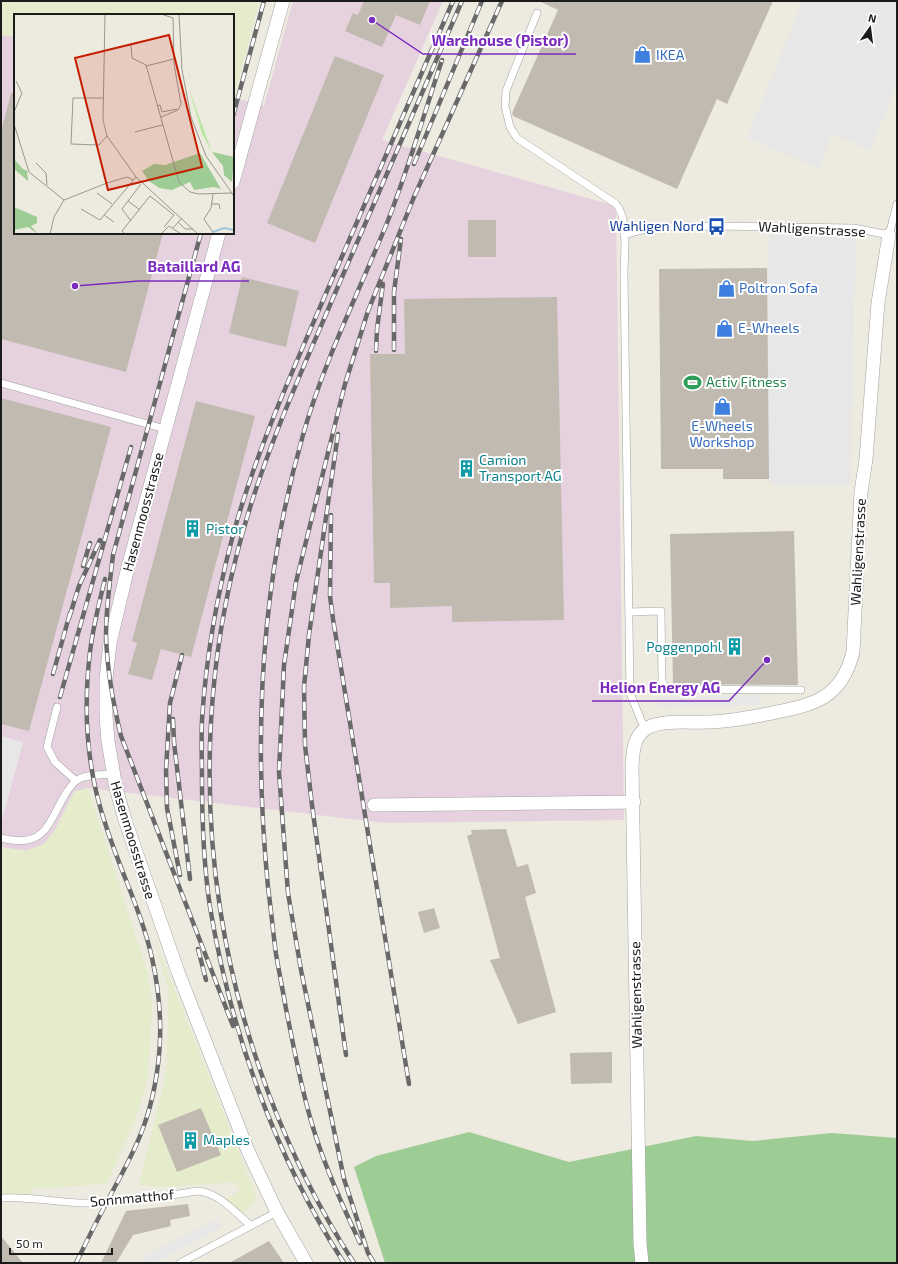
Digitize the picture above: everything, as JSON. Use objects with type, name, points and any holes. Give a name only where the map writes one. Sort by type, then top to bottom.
[{"type":"street","points":[[234,178],[283,1]]},
{"type":"street","name":"Hasenmoosstrasse","points":[[219,234],[128,567],[110,643],[106,679],[106,716],[113,774],[125,820],[178,972],[248,1151],[277,1212],[306,1263]]},
{"type":"street","name":"Wahligenstrasse","points":[[642,1263],[640,1235],[634,802],[632,766],[634,748],[638,738],[645,730],[653,726],[673,723],[738,720],[810,704],[821,700],[832,692],[846,674],[853,652],[861,492],[866,459],[878,303],[889,235]]},
{"type":"street","points":[[374,805],[634,802]]},
{"type":"lane","points":[[537,13],[506,91],[505,106],[510,127],[517,138],[616,204],[621,209],[624,220],[630,693],[645,730]]},
{"type":"lane","points":[[889,235],[897,204]]},
{"type":"lane","name":"Wahligenstrasse","points":[[624,235],[655,228],[717,226],[854,228],[889,235]]},
{"type":"lane","points":[[1,383],[165,429]]},
{"type":"lane","points":[[629,612],[661,611],[662,681],[665,687],[673,690],[801,690]]},
{"type":"lane","points":[[57,707],[47,747],[55,762],[76,781]]},
{"type":"lane","points":[[1,838],[24,842],[37,837],[45,830],[64,796],[76,781],[84,777],[113,774]]},
{"type":"lane","name":"Sonnmatthof","points":[[1,1198],[36,1198],[79,1203],[106,1203],[198,1191],[207,1192],[214,1195],[250,1225]]},
{"type":"lane","points":[[180,1263],[277,1212]]},
{"type":"shaded area","points":[[293,1],[443,1],[382,140],[616,206],[624,820],[386,823],[88,788],[74,792],[55,830],[44,844],[26,851],[1,847],[1,35],[14,36],[14,234],[234,234],[234,97],[264,106]]},
{"type":"shaded area","points":[[803,1],[897,1],[897,84],[870,150],[833,134],[819,168],[747,138]]},
{"type":"shaded area","points":[[856,234],[850,485],[771,485],[769,479],[767,268],[769,235]]},
{"type":"shaded area","points":[[760,695],[760,705],[658,707],[657,698]]},
{"type":"shaded area","points":[[1,736],[23,742],[1,825]]},
{"type":"shaded area","points":[[217,1219],[222,1227],[155,1263],[138,1263],[153,1251]]},
{"type":"green space","points":[[1,1],[259,1],[234,98],[234,14],[14,14],[14,36],[1,35]]},
{"type":"green space","points":[[88,788],[148,974],[152,1004],[148,1078],[135,1121],[106,1184],[32,1189],[31,1194],[1,1194],[1,847],[26,851],[44,844],[55,830],[74,792]]},
{"type":"green space","points":[[155,940],[256,1195],[253,1204],[243,1213],[227,1198],[240,1191],[235,1182],[164,1187],[139,1185],[166,1072],[169,994]]},
{"type":"green space","points":[[469,1132],[569,1162],[696,1136],[753,1141],[832,1133],[897,1138],[897,1263],[385,1263],[354,1167],[376,1156]]},
{"type":"building","points":[[364,1],[430,1],[420,25],[396,15],[382,47],[345,31],[353,13],[358,15]]},
{"type":"building","name":"IKEA","points":[[539,1],[773,1],[727,104],[717,99],[677,189],[513,116],[512,113],[558,10]]},
{"type":"building","points":[[335,56],[384,75],[315,243],[267,223]]},
{"type":"building","points":[[11,93],[14,93],[14,234],[163,234],[126,372],[1,339],[1,132]]},
{"type":"building","points":[[468,220],[496,220],[496,257],[468,257]]},
{"type":"building","points":[[767,268],[769,479],[723,479],[723,469],[661,469],[659,269]]},
{"type":"building","points":[[242,277],[299,291],[286,347],[229,333]]},
{"type":"building","name":"Camion Transport AG","points":[[557,297],[564,620],[452,622],[452,606],[390,608],[390,583],[374,583],[370,354],[405,354],[404,299]]},
{"type":"building","points":[[1,398],[111,427],[29,731],[1,724]]},
{"type":"building","name":"Pistor","points":[[196,401],[255,416],[191,657],[161,649],[152,680],[128,674],[137,643],[132,641]]},
{"type":"building","points":[[794,531],[798,685],[673,684],[670,534]]},
{"type":"building","points":[[506,829],[517,867],[528,864],[536,893],[525,897],[556,1012],[518,1024],[490,960],[500,958],[467,836],[472,834],[471,830]]},
{"type":"building","points":[[434,908],[440,928],[424,933],[418,912]]},
{"type":"building","points":[[612,1052],[612,1083],[571,1084],[570,1053]]},
{"type":"building","name":"Maples","points":[[201,1108],[221,1155],[177,1172],[158,1125]]},
{"type":"building","points":[[188,1204],[190,1216],[170,1220],[171,1226],[133,1235],[116,1263],[101,1263],[126,1211]]},
{"type":"building","points":[[1,1236],[23,1263],[1,1263]]},
{"type":"building","points":[[269,1241],[284,1263],[229,1263]]},
{"type":"railway","points":[[234,112],[264,1]]},
{"type":"railway","points":[[344,1263],[319,1222],[277,1137],[243,1047],[230,1001],[210,907],[205,860],[202,812],[202,720],[204,696],[209,650],[222,580],[242,504],[264,442],[288,381],[453,1]]},
{"type":"railway","points":[[354,1263],[307,1180],[269,1093],[240,1003],[220,911],[211,817],[211,722],[221,628],[242,535],[251,504],[297,381],[462,1]]},
{"type":"railway","points":[[414,164],[482,1]]},
{"type":"railway","points":[[374,1263],[368,1253],[344,1179],[301,970],[288,893],[279,772],[284,665],[296,582],[345,384],[368,311],[414,197],[502,1]]},
{"type":"railway","points":[[360,1243],[332,1179],[312,1124],[296,1059],[276,954],[263,830],[261,716],[264,659],[278,546],[289,490],[311,408],[331,354],[395,203],[442,60]]},
{"type":"railway","points":[[201,234],[113,555],[107,605],[106,635],[111,686],[121,736],[233,1026]]},
{"type":"railway","points":[[394,350],[394,292],[401,239]]},
{"type":"railway","points":[[376,351],[377,329],[383,284]]},
{"type":"railway","points":[[338,434],[309,635],[304,687],[305,745],[346,1055]]},
{"type":"railway","points":[[60,697],[131,447]]},
{"type":"railway","points":[[331,515],[330,596],[333,619],[409,1084]]},
{"type":"railway","points":[[69,618],[79,586],[100,540]]},
{"type":"railway","points":[[83,566],[90,543]]},
{"type":"railway","points":[[76,1263],[131,1157],[147,1118],[157,1073],[160,1040],[159,999],[148,941],[106,826],[94,784],[88,740],[87,696],[90,652],[98,606],[105,579]]},
{"type":"railway","points":[[53,674],[70,613]]},
{"type":"railway","points":[[180,875],[167,808],[166,770],[170,703],[182,655]]},
{"type":"railway","points":[[173,719],[174,742],[190,879]]},
{"type":"railway","points":[[198,949],[206,980]]},
{"type":"place","name":"Warehouse (Pistor)","points":[[372,20]]},
{"type":"place","name":"IKEA","points":[[643,55]]},
{"type":"place","name":"Wahligen Nord","points":[[717,226]]},
{"type":"place","name":"Bataillard AG","points":[[75,286]]},
{"type":"place","name":"Poltron Sofa","points":[[726,288]]},
{"type":"place","name":"E-Wheels","points":[[725,328]]},
{"type":"place","name":"Activ Fitness","points":[[693,382]]},
{"type":"place","name":"E-Wheels Workshop","points":[[722,406]]},
{"type":"place","name":"Camion Transport AG","points":[[466,468]]},
{"type":"place","name":"Pistor","points":[[193,529]]},
{"type":"place","name":"Poggenpohl","points":[[735,647]]},
{"type":"place","name":"Helion Energy AG","points":[[767,660]]},
{"type":"place","name":"Maples","points":[[190,1140]]}]
